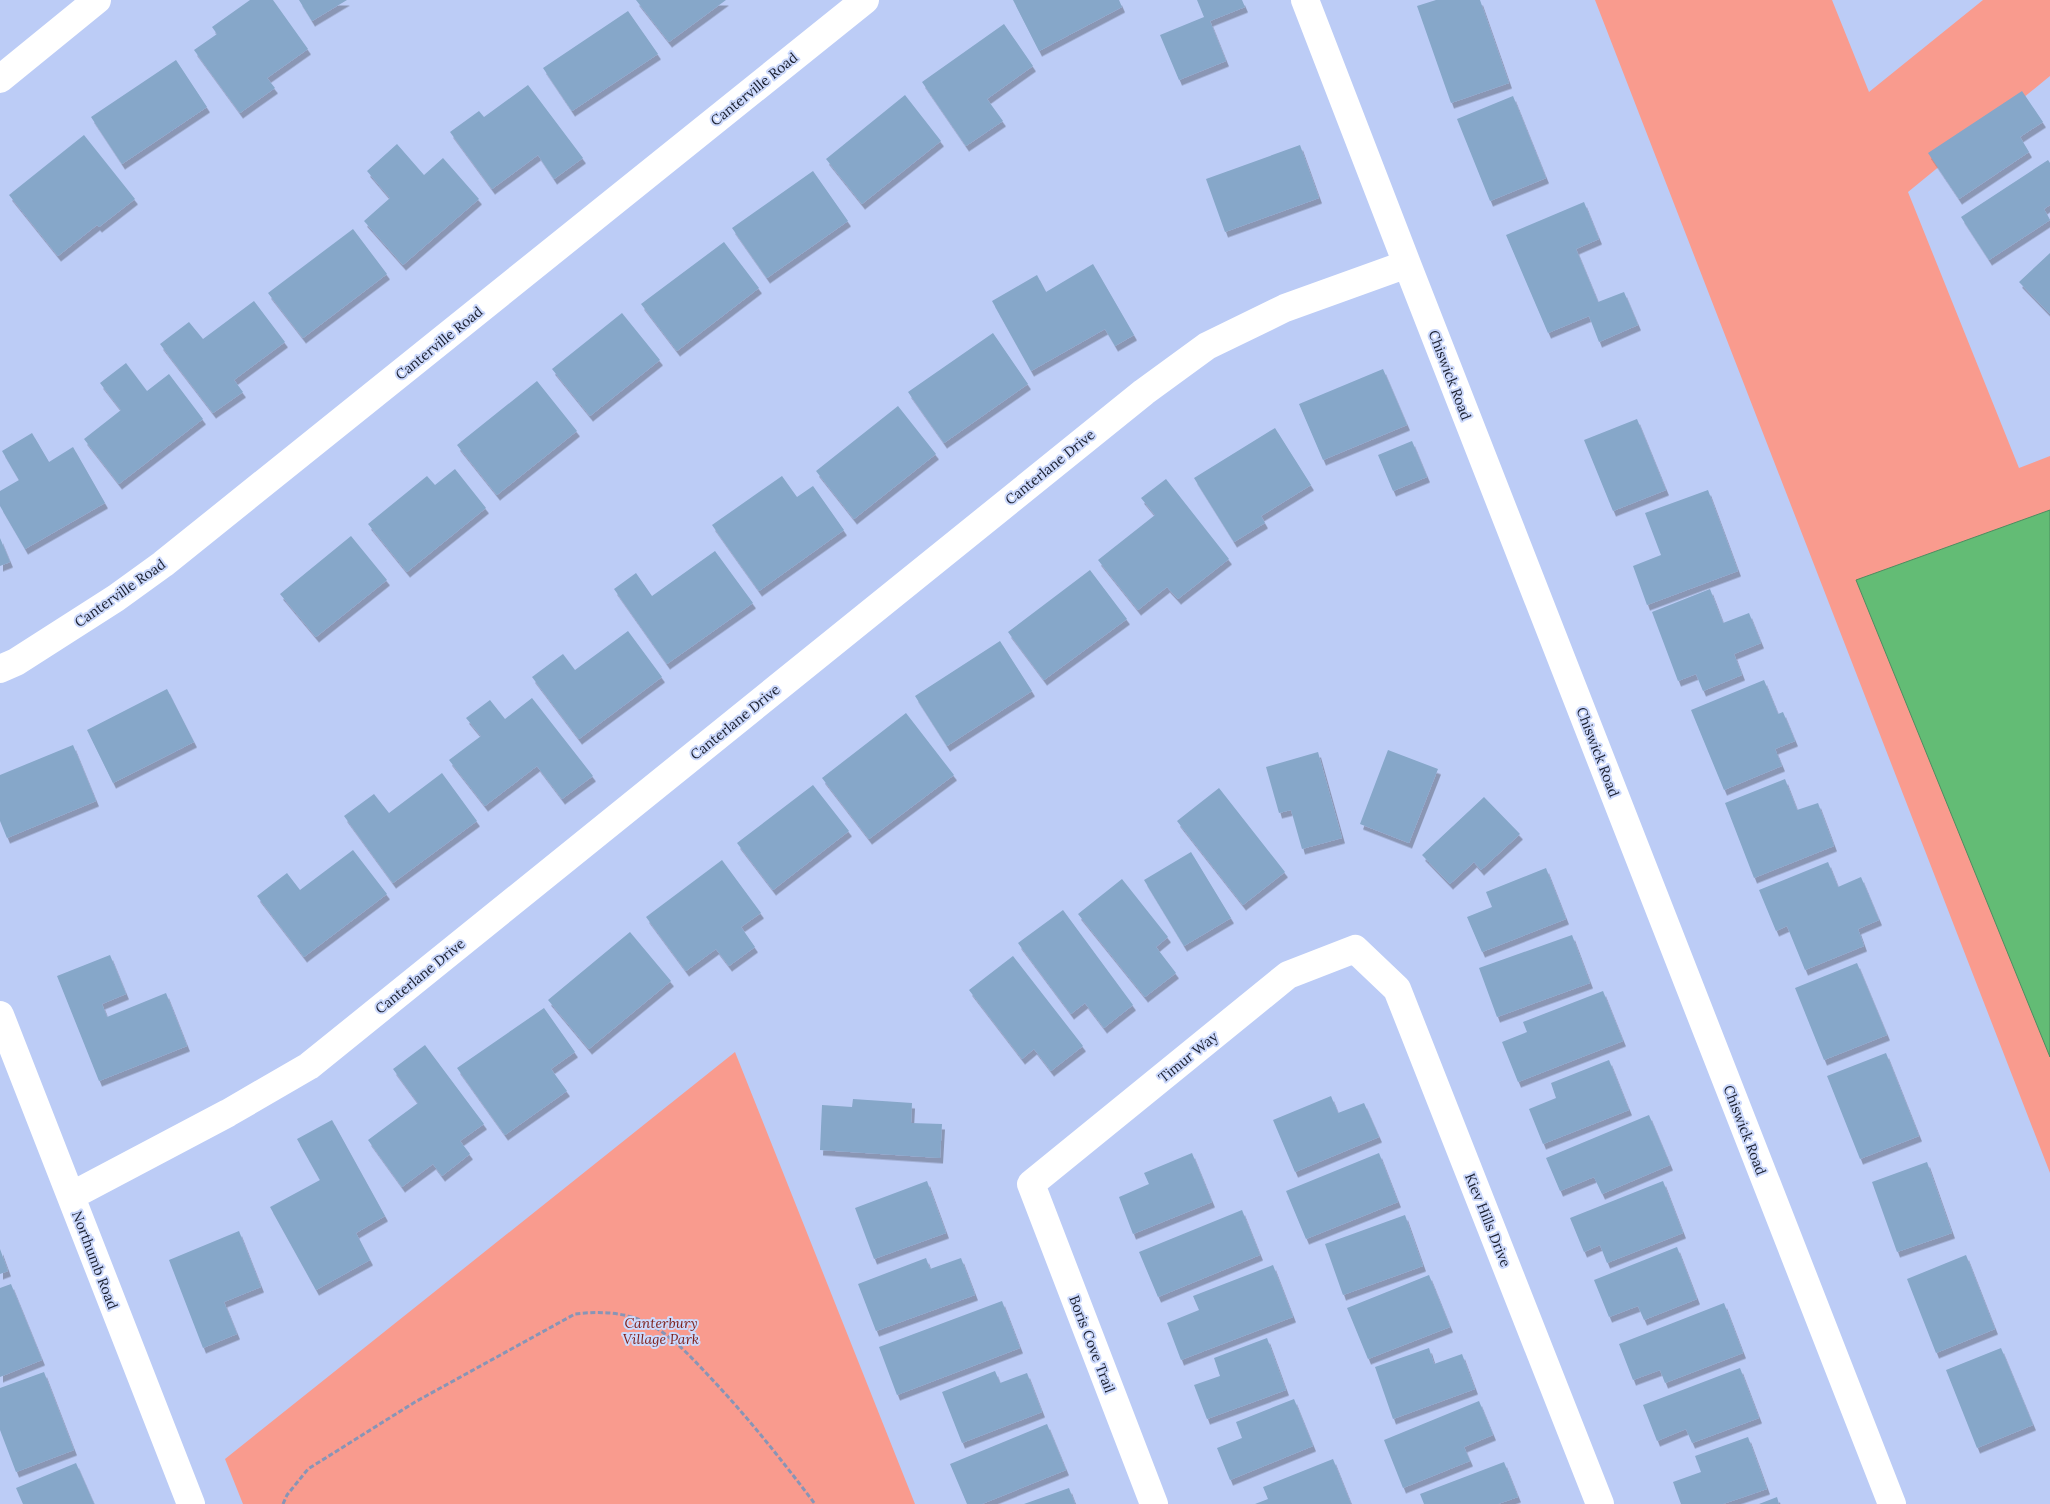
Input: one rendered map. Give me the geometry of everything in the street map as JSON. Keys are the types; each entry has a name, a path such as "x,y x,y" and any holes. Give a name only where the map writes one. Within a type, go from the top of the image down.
{"street":[{"path":"0,79 97,0"},
{"name":"Canterville Road","path":"0,669 16,662 116,598 163,564 866,0"},
{"name":"Chiswick Road","path":"1306,0 1407,264 1892,1504"},
{"name":"Canterlane Drive","path":"71,1196 228,1113 309,1066 1144,392 1207,346 1285,308 1407,264"},
{"name":"Timur Way","path":"1031,1184 1288,975 1355,949"},
{"name":"Kiev Hills Drive","path":"1355,949 1397,990 1600,1504"},
{"name":"Northumb Road","path":"0,1015 191,1504"},
{"name":"Boris Cove Trail","path":"1031,1184 1154,1504"}],"path":[{"path":"283,1504 287,1495 308,1469 415,1402 575,1314 597,1311 628,1316 650,1324 683,1349 739,1408 815,1504"}],"green space":[{"path":"1595,0 1832,0 1869,92 1983,0 2050,0 2050,76 1908,192 2019,468 2050,456 2050,1173"},
{"name":"Canterbury Village Park","path":"735,1052 915,1504 243,1504 225,1459"}],"shaded area":[{"path":"2050,510 2050,1057 1856,580"}],"building":[{"path":"250,0 273,0 308,49 267,78 275,88 240,113 194,50 217,34 212,27"},
{"path":"299,0 347,0 312,21"},
{"path":"636,0 726,0 669,42"},
{"path":"1013,0 1119,0 1122,7 1039,51"},
{"path":"1197,0 1242,0 1245,7 1210,21 1226,61 1179,80 1160,35 1204,17"},
{"path":"1436,0 1480,0 1509,83 1451,103 1417,6"},
{"path":"628,11 658,54 572,111 543,68"},
{"path":"1004,24 1033,66 987,99 1003,121 966,146 922,82"},
{"path":"176,60 207,107 122,164 91,117"},
{"path":"528,85 583,158 554,179 538,155 492,189 450,132 479,111 484,117"},
{"path":"2022,91 2043,122 2020,137 2029,152 1959,199 1928,153"},
{"path":"905,95 941,141 862,204 826,159"},
{"path":"1513,96 1546,178 1490,201 1457,119"},
{"path":"84,135 135,199 99,227 97,225 58,256 9,195"},
{"path":"397,144 424,175 443,158 479,199 403,265 364,221 390,198 367,171"},
{"path":"1300,145 1319,198 1225,232 1206,179"},
{"path":"2048,160 2050,163 2050,205 2044,209 2050,220 1989,260 1961,217"},
{"path":"813,171 848,221 767,278 732,228"},
{"path":"1584,202 1599,239 1576,249 1598,302 1624,292 1638,325 1599,342 1589,316 1548,333 1506,235"},
{"path":"353,229 387,274 303,338 268,293"},
{"path":"724,242 759,288 677,351 641,304"},
{"path":"2050,253 2050,314 2019,282"},
{"path":"1093,264 1134,335 1115,346 1105,329 1031,371 992,301 1037,275 1046,292"},
{"path":"254,301 285,342 234,380 243,392 213,413 160,344 189,322 203,339"},
{"path":"622,313 660,360 590,416 552,369"},
{"path":"993,333 1028,384 944,443 908,392"},
{"path":"126,363 147,391 169,374 203,419 119,484 84,439 121,410 100,383"},
{"path":"1383,369 1407,425 1323,460 1299,404"},
{"path":"537,381 577,431 497,495 457,445"},
{"path":"898,406 936,454 854,519 816,471"},
{"path":"1637,419 1666,490 1613,511 1584,440"},
{"path":"1275,428 1311,485 1261,516 1265,523 1234,542 1194,478"},
{"path":"32,433 49,462 73,447 105,503 25,549 0,506 0,491 19,480 2,451"},
{"path":"1412,441 1427,477 1393,491 1378,455"},
{"path":"455,469 486,508 407,572 368,524 427,476 435,485"},
{"path":"782,476 797,497 813,486 844,530 759,591 712,525"},
{"path":"1166,479 1229,559 1178,599 1167,587 1138,610 1098,560 1155,515 1141,498"},
{"path":"1708,490 1738,571 1647,605 1633,566 1661,555 1645,513"},
{"path":"351,536 387,580 316,637 280,594"},
{"path":"0,538 10,562 0,566"},
{"path":"715,551 753,603 667,664 614,589 636,573 652,596"},
{"path":"1090,570 1127,619 1044,680 1008,632"},
{"path":"1710,589 1723,623 1749,613 1761,643 1734,654 1742,675 1703,691 1696,674 1678,681 1652,612"},
{"path":"628,631 662,677 579,739 532,677 563,654 575,670"},
{"path":"1000,641 1032,691 947,746 915,696"},
{"path":"1764,680 1778,714 1783,712 1795,741 1775,749 1782,766 1724,790 1691,710"},
{"path":"167,689 194,742 113,783 87,730"},
{"path":"532,698 593,776 562,799 537,766 485,806 449,760 481,736 466,718 490,700 505,719"},
{"path":"906,713 954,775 869,839 822,778"},
{"path":"73,745 96,801 7,838 0,821 0,775"},
{"path":"1388,750 1438,769 1409,843 1360,824"},
{"path":"1318,752 1342,838 1302,849 1291,810 1279,813 1266,767"},
{"path":"442,773 477,821 393,883 344,816 374,794 389,813"},
{"path":"1785,779 1797,810 1818,803 1834,846 1754,878 1725,803"},
{"path":"813,785 849,831 773,890 737,843"},
{"path":"1219,788 1285,872 1243,905 1177,821"},
{"path":"1484,797 1520,834 1481,870 1474,862 1450,884 1422,855"},
{"path":"353,850 387,894 304,957 257,896 287,873 300,890"},
{"path":"1191,852 1231,918 1184,946 1144,880"},
{"path":"722,860 761,913 741,927 755,947 729,966 716,949 686,971 646,917"},
{"path":"1828,862 1838,887 1861,877 1879,920 1858,929 1864,946 1805,970 1787,926 1776,931 1759,890"},
{"path":"1546,868 1566,919 1482,952 1467,917 1492,907 1486,892"},
{"path":"1122,879 1168,937 1156,947 1176,973 1145,997 1078,914"},
{"path":"1063,910 1133,1005 1104,1028 1085,1003 1071,1014 1018,943"},
{"path":"630,932 671,981 589,1049 548,1000"},
{"path":"1572,935 1590,983 1497,1017 1479,968"},
{"path":"110,955 126,994 102,1004 107,1017 166,993 187,1046 99,1081 57,976"},
{"path":"1013,956 1083,1046 1051,1071 1034,1049 1022,1059 969,990"},
{"path":"1857,963 1887,1035 1824,1060 1795,988"},
{"path":"1603,991 1623,1041 1518,1082 1502,1042 1527,1032 1523,1022"},
{"path":"544,1008 575,1052 551,1069 567,1091 505,1135 457,1068"},
{"path":"425,1045 484,1124 460,1141 470,1154 442,1176 433,1164 402,1187 368,1140 418,1103 393,1069"},
{"path":"1886,1053 1919,1136 1860,1159 1827,1076"},
{"path":"1609,1060 1629,1110 1543,1144 1529,1109 1556,1098 1551,1083"},
{"path":"1331,1096 1338,1113 1364,1103 1379,1137 1295,1172 1273,1120"},
{"path":"853,1099 912,1103 911,1123 942,1124 940,1158 820,1150 822,1105 852,1107"},
{"path":"1649,1115 1670,1165 1602,1194 1594,1177 1560,1191 1546,1158"},
{"path":"332,1120 385,1216 356,1233 370,1260 316,1290 270,1207 320,1180 297,1139"},
{"path":"1192,1153 1212,1202 1133,1234 1119,1197 1149,1184 1144,1173"},
{"path":"1379,1153 1398,1202 1306,1239 1286,1191"},
{"path":"1927,1162 1952,1233 1897,1252 1872,1182"},
{"path":"927,1181 946,1233 874,1259 855,1208"},
{"path":"1663,1181 1683,1233 1607,1263 1600,1245 1584,1252 1570,1218"},
{"path":"1242,1210 1260,1255 1158,1297 1139,1252"},
{"path":"1405,1215 1423,1266 1343,1295 1325,1244"},
{"path":"239,1231 261,1287 224,1302 237,1334 203,1348 169,1260"},
{"path":"1677,1247 1697,1299 1644,1320 1638,1306 1609,1317 1594,1280"},
{"path":"0,1249 8,1271 0,1274"},
{"path":"1966,1255 1995,1329 1936,1353 1907,1279"},
{"path":"926,1258 930,1269 961,1258 975,1295 876,1331 858,1284"},
{"path":"1273,1265 1293,1317 1181,1360 1167,1323 1199,1310 1193,1296"},
{"path":"1429,1275 1450,1327 1368,1359 1347,1308"},
{"path":"11,1284 42,1360 0,1377 0,1288"},
{"path":"1002,1301 1020,1348 897,1395 879,1347"},
{"path":"1724,1303 1743,1353 1665,1383 1660,1370 1633,1380 1619,1344"},
{"path":"1267,1338 1286,1390 1207,1419 1194,1385 1220,1376 1214,1358"},
{"path":"1429,1348 1434,1364 1462,1354 1475,1389 1393,1419 1375,1367"},
{"path":"2001,1348 2033,1425 1977,1448 1946,1370"},
{"path":"1740,1368 1759,1418 1692,1443 1686,1429 1657,1441 1643,1405"},
{"path":"995,1371 1000,1383 1027,1373 1042,1412 962,1443 942,1392"},
{"path":"44,1372 74,1450 16,1472 0,1430 0,1388"},
{"path":"1294,1399 1313,1446 1230,1480 1217,1448 1242,1438 1236,1422"},
{"path":"1479,1401 1493,1435 1464,1447 1470,1461 1403,1488 1384,1440"},
{"path":"1047,1424 1066,1470 982,1504 967,1504 950,1464"},
{"path":"1748,1437 1767,1489 1723,1504 1681,1504 1673,1482 1701,1472 1695,1456"},
{"path":"1333,1459 1351,1504 1255,1504 1268,1499 1263,1487"},
{"path":"1504,1462 1518,1497 1498,1504 1424,1504 1420,1494"},
{"path":"76,1463 94,1504 23,1504 16,1488"},
{"path":"1069,1488 1075,1504 1024,1504"},
{"path":"1777,1497 1779,1504 1759,1504"}]}
